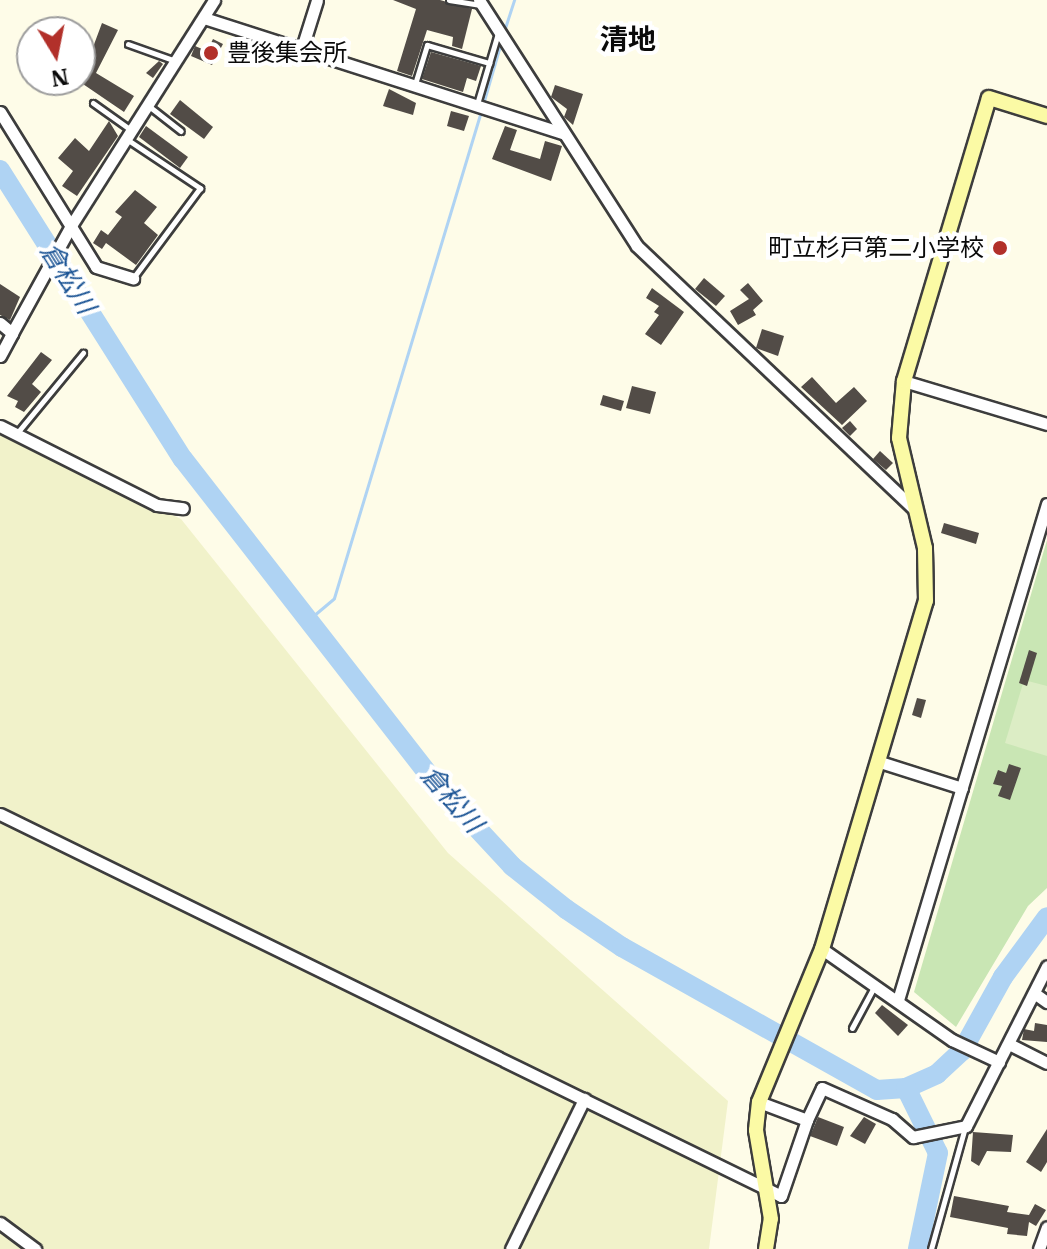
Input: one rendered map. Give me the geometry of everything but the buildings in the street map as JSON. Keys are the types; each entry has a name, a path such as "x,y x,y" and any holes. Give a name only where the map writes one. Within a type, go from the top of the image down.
{"street":[{"path":"302,48 317,0"},
{"path":"0,356 72,224 150,107 204,18 211,1"},
{"path":"480,3 637,246 915,510"},
{"path":"204,18 563,133"},
{"path":"766,1249 771,1219 756,1130 759,1102 822,949 926,601 925,548 899,438 904,381 989,98 1047,116"},
{"path":"535,124 543,101"},
{"path":"0,112 96,267 133,278"},
{"path":"0,323 12,333"},
{"path":"904,381 1047,424"},
{"path":"0,426 157,505 183,508"},
{"path":"898,1000 1047,504"},
{"path":"880,762 962,788"},
{"path":"0,814 781,1196 807,1120 822,1088 892,1119 913,1137 966,1126 1047,966"},
{"path":"822,949 952,1040 999,1062"},
{"path":"1034,993 1047,1002"},
{"path":"1009,1044 1047,1063"},
{"path":"511,1249 584,1099"},
{"path":"759,1102 807,1120"},
{"path":"0,1223 35,1249"},
{"path":"1039,1249 1047,1227"}],"lane":[{"path":"449,0 480,3"},
{"path":"477,105 499,32"},
{"path":"128,44 178,61"},
{"path":"415,84 427,45 489,63"},
{"path":"93,103 200,188 133,278"},
{"path":"150,107 181,131"},
{"path":"16,434 83,353"},
{"path":"852,1028 875,984"},
{"path":"931,1249 966,1126"}],"green space":[{"path":"0,435 181,519 448,853 728,1101 709,1249 0,1249"},
{"path":"1047,540 1047,888 1028,906 956,1027 914,992"},
{"path":"1024,680 1047,686 1047,756 1005,743"}],"waterway":[{"path":"504,31 514,0"},
{"path":"483,104 501,42"},
{"path":"307,621 334,598 481,111"},
{"name":"倉松川","path":"0,170 183,459 435,783 512,866 566,909 622,947 877,1090 906,1088 937,1074 962,1051 1003,977 1047,917"},
{"path":"906,1088 938,1153 918,1249"}],"place":[{"name":"豊後集会所","path":"211,53"},
{"name":"町立杉戸第二小学校","path":"1000,248"}],"district":[{"name":"清地","path":"628,39"}]}
